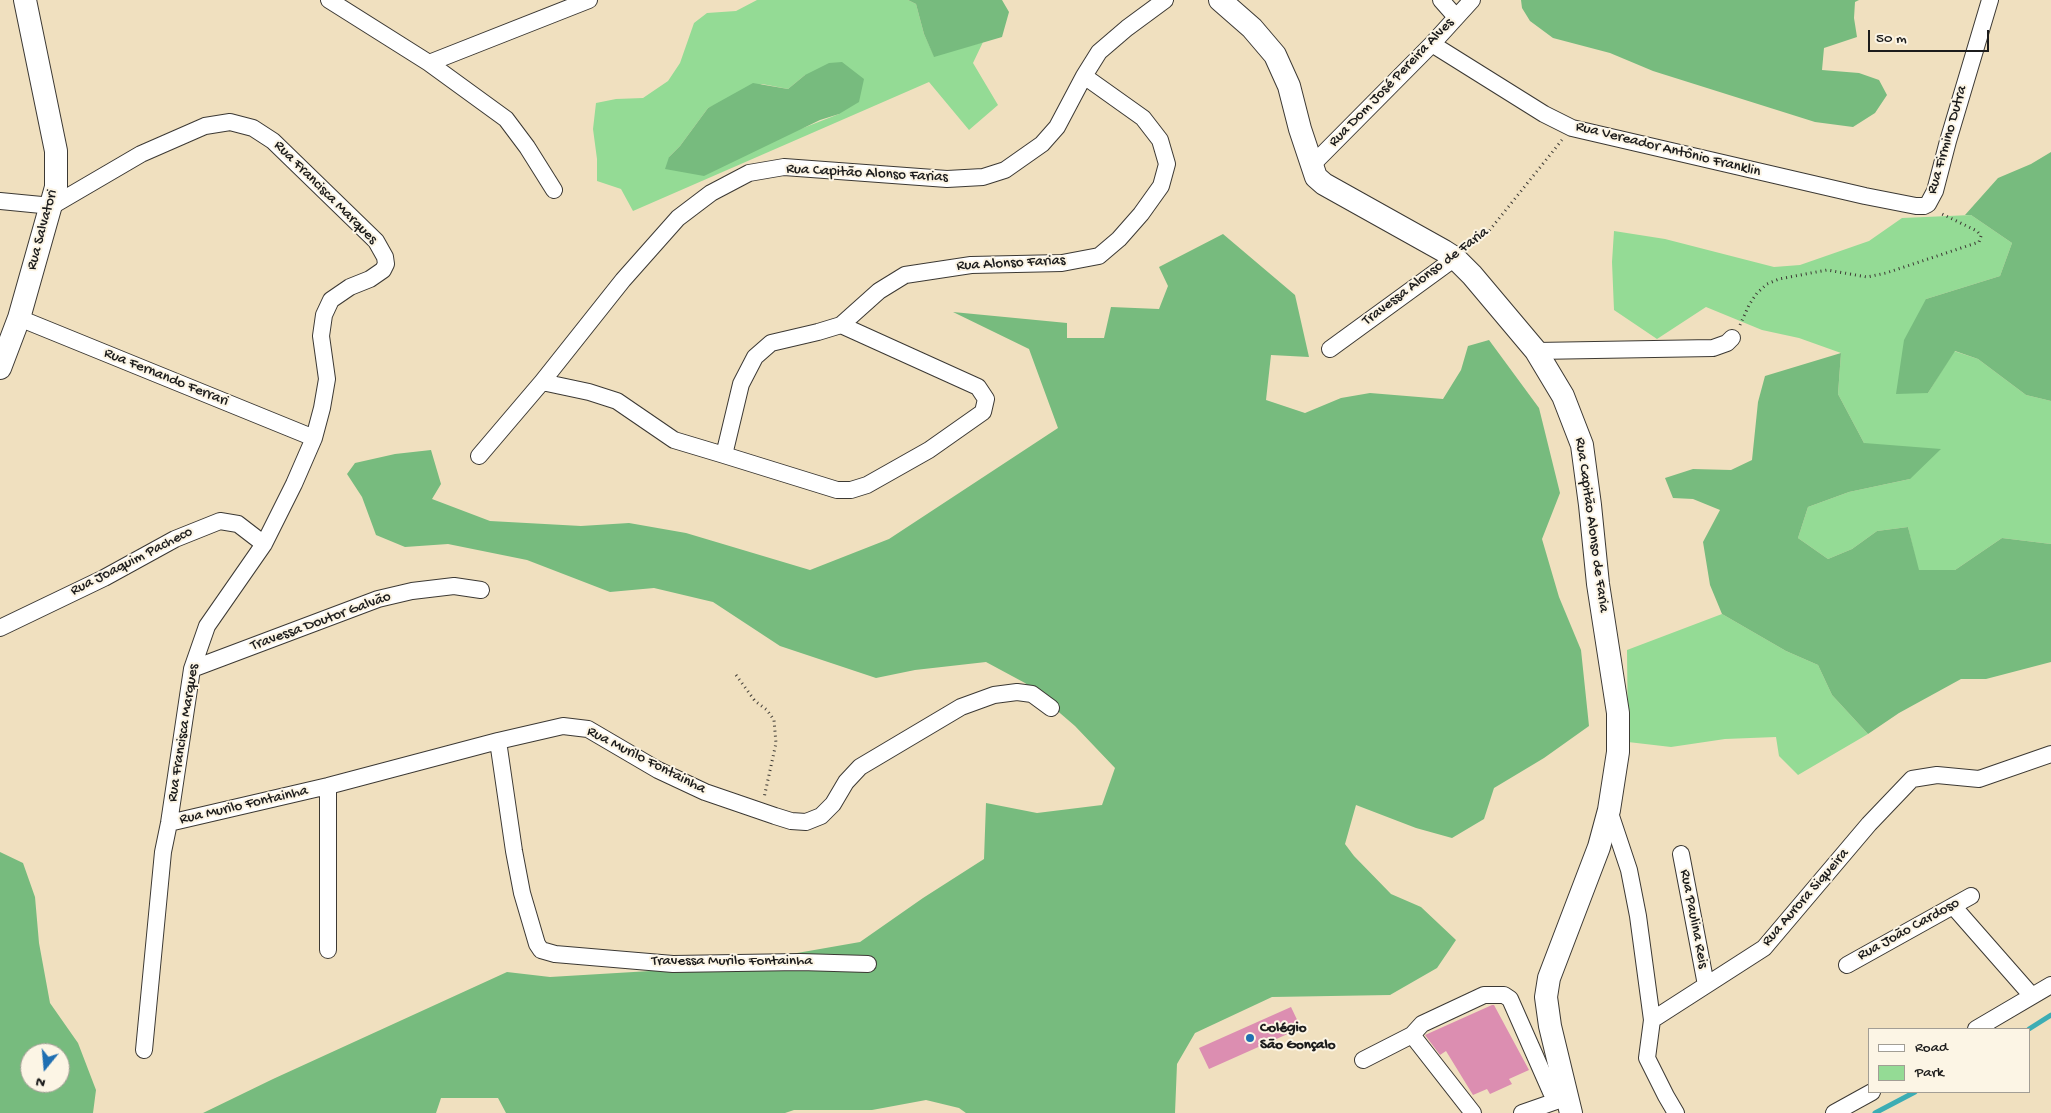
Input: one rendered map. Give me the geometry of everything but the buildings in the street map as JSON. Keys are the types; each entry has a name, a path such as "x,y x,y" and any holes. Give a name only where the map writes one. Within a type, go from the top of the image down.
{"street":[{"name":"Rua Salvatori","path":"0,368 18,318 56,187 56,151 25,0"},
{"path":"329,0 430,62 506,119 527,147 554,190"},
{"path":"430,62 589,0"},
{"path":"1084,76 1099,52 1126,28 1166,0"},
{"name":"Rua Capitão Alonso de Faria","path":"1220,0 1252,28 1275,55 1289,86 1311,166 1316,177 1324,184 1455,258 1486,290 1536,351 1563,396 1582,445 1598,584 1618,712 1618,752 1609,810 1599,846 1549,978 1546,996 1564,1104"},
{"path":"1442,0 1456,17"},
{"name":"Rua Dom José Pereira Alves","path":"1311,166 1432,44 1472,0"},
{"name":"Rua Firmino Dutra","path":"1924,206 1928,204 1935,191 1990,0"},
{"name":"Rua Vereador Antônio Franklin","path":"1432,44 1544,114 1572,128 1865,196 1924,206"},
{"name":"Rua Alonso Farias","path":"841,324 879,291 905,276 971,265 1062,263 1099,256 1119,239 1141,214 1161,186 1167,164 1160,140 1143,118 1084,76"},
{"name":"Rua Capitão Alonso Farias","path":"479,456 542,382 623,280 678,218 711,193 749,173 784,167 947,179 983,177 1004,170 1042,144 1057,127 1084,76"},
{"name":"Rua Francisca Marques","path":"52,206 141,154 205,126 230,122 253,128 273,141 370,235 385,257 386,264 382,270 370,279 350,287 331,300 324,315 321,336 327,379 314,438 294,484 264,544 207,626 192,669 163,852 144,1050"},
{"path":"0,201 52,206"},
{"name":"Travessa Alonso de Faria","path":"1330,349 1455,258"},
{"name":"Rua Fernando Ferrari","path":"18,318 314,438"},
{"path":"542,382 589,392 617,401 674,440 836,490 851,490 867,485 929,450 983,412 986,399 978,387 841,324 818,332 771,343 755,357 741,384 724,454"},
{"path":"1536,351 1713,348 1727,343 1732,338"},
{"name":"Rua Joaquim Pacheco","path":"0,628 104,578 176,539 220,521 238,524 264,544"},
{"name":"Travessa Doutor Galvão","path":"192,669 378,600 412,591 454,586 482,590"},
{"name":"Rua Murilo Fontainha","path":"169,823 328,786 498,741 564,726 588,729 658,770 704,792 791,821 806,822 821,816 833,804 846,782 860,767 961,707 994,695 1017,692 1032,694 1051,708"},
{"name":"Travessa Murilo Fontainha","path":"498,741 522,893 537,944 541,950 554,954 673,964 790,962 868,964"},
{"name":"Rua Aurora Siqueira","path":"1652,1020 1764,948 1869,824 1912,779 1937,774 1979,779 2051,754"},
{"path":"328,786 328,950"},
{"name":"Rua Capitão Alonso de Faria","path":"1609,810 1628,870 1638,916 1652,1020"},
{"name":"Rua Paulina Reis","path":"1681,854 1706,985"},
{"name":"Rua João Cardoso","path":"1847,965 1971,896"},
{"path":"1953,906 2032,996"},
{"path":"1978,1028 2051,985"},
{"path":"1363,1060 1412,1036 1422,1024 1484,996 1504,995 1510,999 1564,1104 1522,1113"},
{"path":"1652,1020 1647,1058 1676,1113"},
{"path":"1412,1036 1473,1113"},
{"path":"1834,1113 1870,1093"}],"path":[{"name":"Travessa Alonso de Faria","path":"1455,258 1489,231 1572,128"},
{"name":"Rua Firmino Dutra","path":"1732,338 1740,326 1749,304 1767,284 1780,279 1827,270 1867,277 1979,242 1981,236 1978,231 1924,206"},
{"path":"736,675 755,701 767,710 774,720 776,743 761,812"}],"green space":[{"path":"757,0 908,0 916,4 924,34 934,56 983,42 973,63 998,105 969,130 929,82 633,211 621,189 597,181 597,159 593,129 596,103 616,99 643,98 668,81 680,63 694,23 707,13 736,11","holes":["805,75 839,114 803,128 669,157 680,146 708,108 762,84 788,89"]},
{"path":"908,0 1002,0 1009,12 1002,37 934,57 924,34 916,4"},
{"path":"1521,0 1859,0 1855,2 1854,18 1857,37 1824,48 1822,70 1859,73 1879,80 1887,95 1875,113 1853,127 1815,122 1653,71 1610,53 1553,38 1530,21 1522,8"},
{"path":"842,62 864,79 859,102 839,114 820,120 704,176 665,169 669,157 680,146 708,108 753,83 788,89 805,75 829,63"},
{"path":"2051,152 2051,401 2026,395 1978,359 1955,351 1928,393 1896,394 1904,340 1926,299 2000,276 2012,243 1971,215 1965,215 1998,178 2031,164"},
{"path":"1971,215 2012,243 2000,276 1926,299 1928,393 1954,351 1978,359 2026,395 2051,401 2051,544 2002,538 1955,570 1918,570 1908,527 1877,531 1852,549 1828,559 1798,538 1808,507 1849,492 1910,479 1864,443 1838,394 1841,353 1799,338 1762,330 1706,307 1657,339 1614,310 1612,262 1614,231 1665,239 1774,267 1800,265 1869,241 1902,218"},
{"path":"1223,234 1295,295 1309,357 1271,355 1266,400 1305,413 1341,398 1370,393 1443,399 1461,370 1468,346 1489,340 1539,408 1560,493 1542,539 1559,597 1581,650 1589,726 1544,758 1494,788 1484,819 1452,838 1416,828 1356,805 1345,844 1354,856 1391,894 1421,907 1456,940 1437,968 1390,995 1272,997 1195,1033 1177,1064 1175,1113 966,1113 959,1108 926,1100 872,1110 794,1110 785,1113 506,1113 498,1098 441,1098 436,1113 203,1113 507,972 550,977 717,967 860,942 923,898 984,859 986,803 1037,813 1102,805 1115,768 1075,726 1025,683 986,662 915,670 876,678 780,646 713,602 654,588 610,592 527,560 448,544 405,547 376,535 362,497 347,474 355,463 395,454 431,450 441,484 432,499 490,521 581,526 629,523 686,533 810,570 889,539 1058,428 1029,349 953,312 1067,323 1067,338 1104,338 1111,307 1159,309 1168,286 1159,267"},
{"path":"1841,353 1838,394 1864,443 1941,449 1910,479 1849,492 1808,507 1798,538 1828,559 1852,549 1877,531 1908,527 1919,570 1955,570 2002,538 2051,544 2051,662 1986,679 1961,679 1899,713 1868,734 1832,695 1818,665 1786,651 1722,614 1710,585 1703,542 1720,510 1693,499 1673,498 1665,478 1693,469 1731,470 1752,460 1758,402 1765,376"},
{"path":"1722,614 1786,651 1818,665 1832,695 1868,734 1798,775 1779,756 1776,737 1725,739 1671,747 1628,742 1627,650"},
{"path":"0,852 23,863 35,897 39,943 50,1003 78,1043 96,1090 93,1113 0,1113"}],"waterway":[{"path":"2031,1028 2051,1015"},
{"path":"1875,1113 1913,1093"}],"place":[{"name":"Colégio São Gonçalo","path":"1250,1038"}]}
